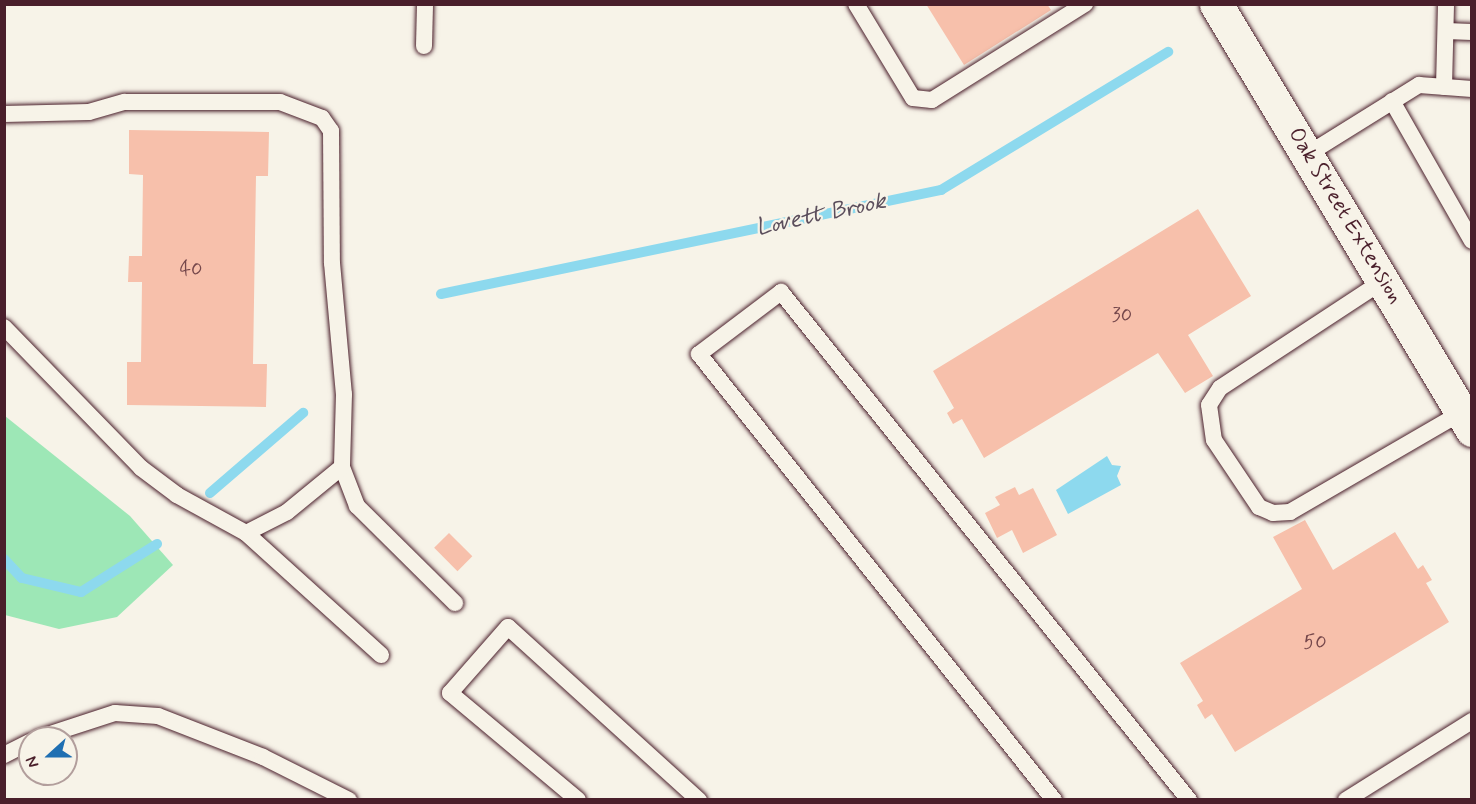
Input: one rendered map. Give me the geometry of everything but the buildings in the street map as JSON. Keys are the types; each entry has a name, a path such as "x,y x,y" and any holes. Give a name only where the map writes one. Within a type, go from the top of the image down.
{"main road":[{"name":"Oak Street Extension","path":"1216,4 1466,421"}],"lane":[{"path":"424,46 425,4"},
{"path":"856,4 913,98 932,100 1082,5"},
{"path":"1444,87 1446,4"},
{"path":"1446,31 1472,32"},
{"path":"1308,154 1419,85 1472,89"},
{"path":"1392,101 1472,241"},
{"path":"4,114 89,112 125,102 280,102 322,118 331,131 332,263 345,417 342,466 357,506 455,603"},
{"path":"1383,281 1220,388 1209,405 1214,440 1259,507 1273,513 1290,513 1466,421"},
{"path":"1054,800 699,354 781,292 1189,800"},
{"path":"4,327 141,468 177,495 246,533 381,655"},
{"path":"246,533 288,512 342,466"},
{"path":"578,800 450,693 507,627 699,800"},
{"path":"75,726 115,713 158,716 290,768 349,800"},
{"path":"1346,800 1472,720"},
{"path":"4,755 18,748"}],"green space":[{"path":"5,416 130,516 173,565 117,617 59,629 5,615"}],"water":[{"path":"1107,456 1112,465 1121,466 1117,476 1121,485 1068,514 1056,490"}],"waterway":[{"name":"Lovett Brook","path":"441,294 941,190 1168,52"},
{"name":"Lovett Brook","path":"210,493 303,413"},
{"name":"Lovett Brook","path":"4,559 22,578 81,592 157,544"}]}
